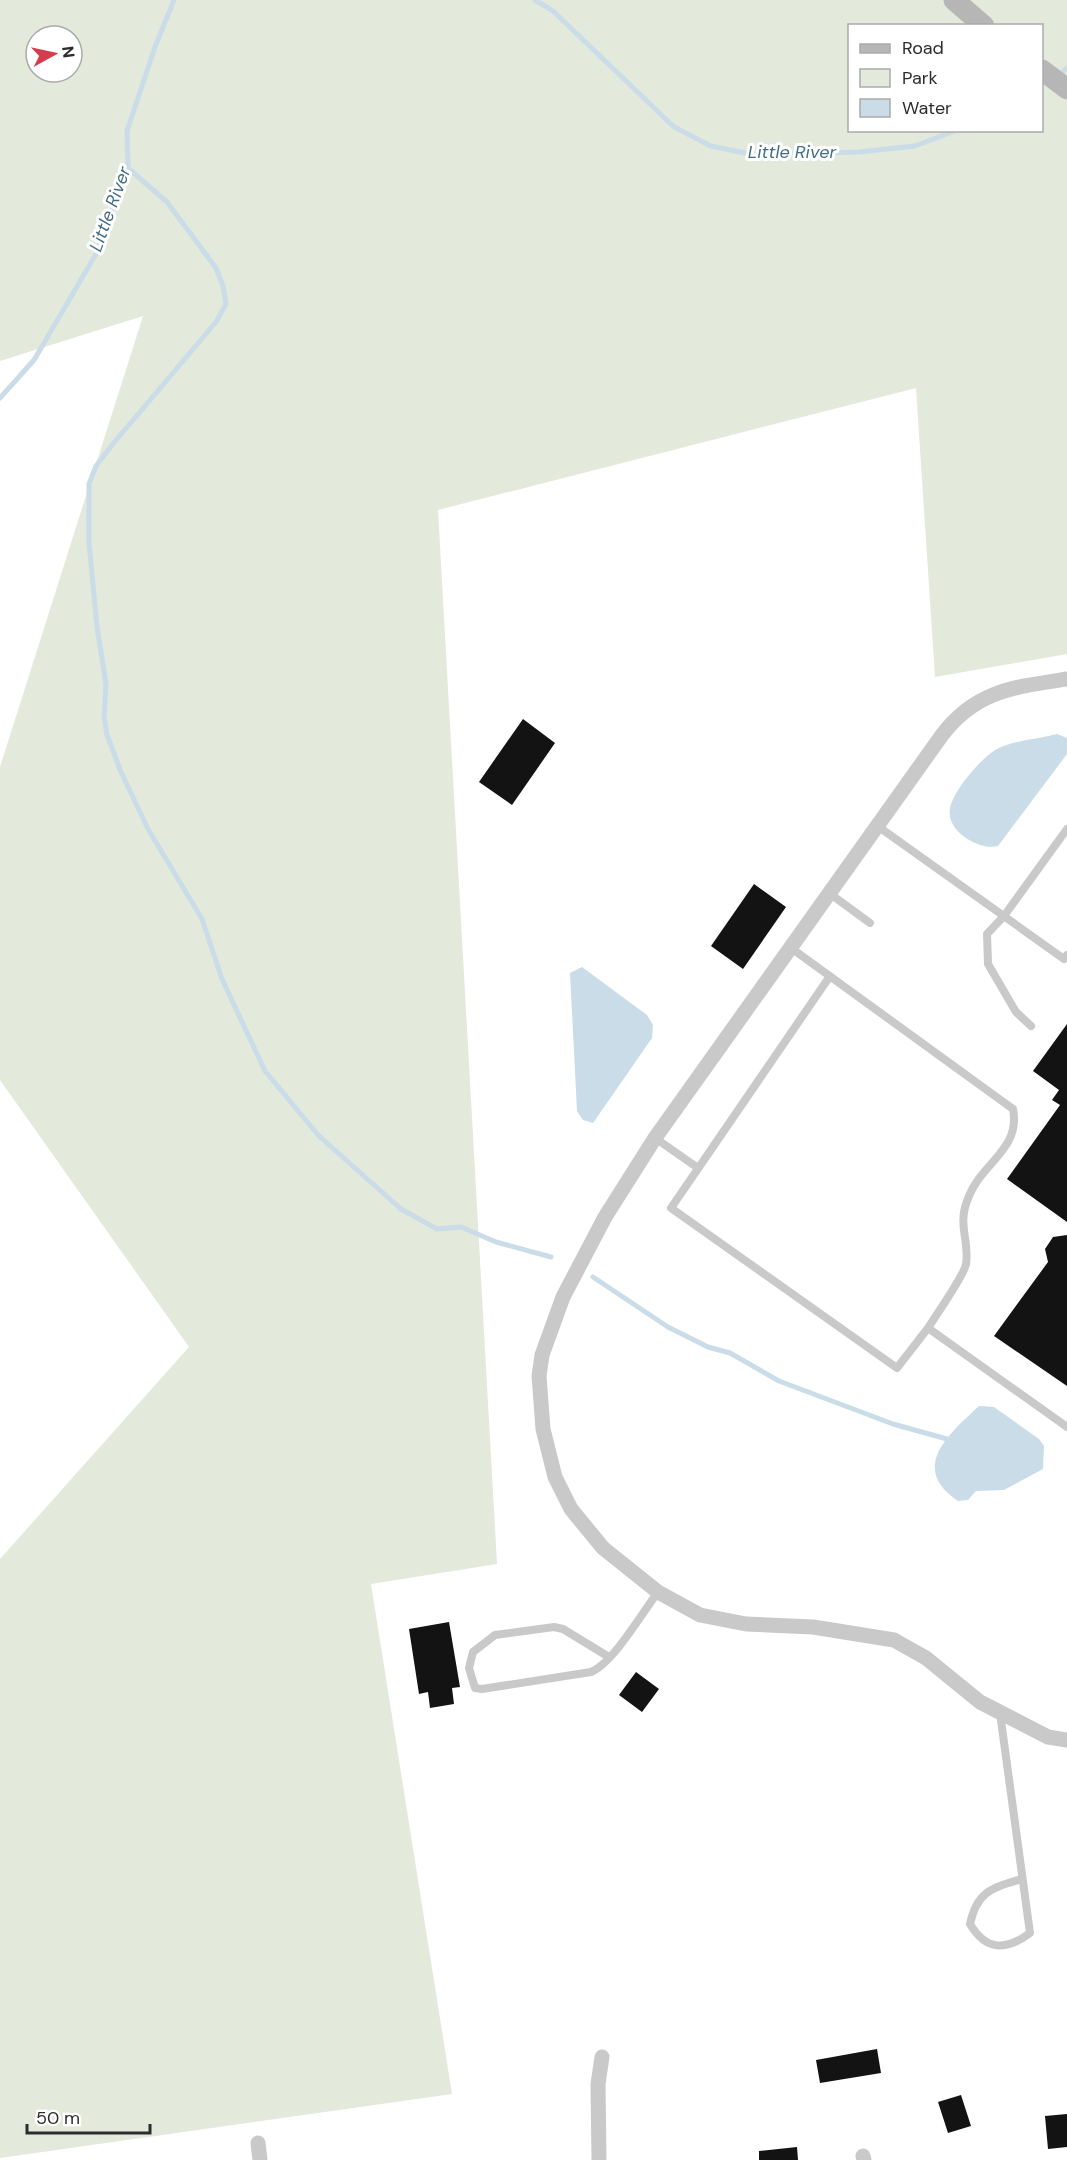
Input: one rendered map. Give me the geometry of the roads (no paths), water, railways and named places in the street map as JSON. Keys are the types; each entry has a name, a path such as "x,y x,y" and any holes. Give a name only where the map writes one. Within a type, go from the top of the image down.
{"main road":[{"path":"954,0 982,24"},
{"path":"1043,71 1067,89"}],"street":[{"path":"1067,679 1002,691 963,710 936,741 655,1138 605,1217 550,1325 539,1376 542,1420 548,1456 571,1509 603,1548 658,1592 700,1615 746,1624 813,1627 894,1640 926,1658 980,1702 1047,1737 1067,1740"},
{"path":"599,2160 598,2084 603,2057"},
{"path":"258,2143 260,2160"}],"lane":[{"path":"876,825 1064,958 1067,955"},
{"path":"1031,1026 1016,1012 988,964 987,934 1004,916 1067,829"},
{"path":"829,893 870,923"},
{"path":"791,948 830,976 1013,1109 1016,1125 1010,1140 969,1193 963,1214 966,1265 928,1328 897,1368 671,1208 830,976"},
{"path":"655,1138 698,1168"},
{"path":"928,1328 1067,1427"},
{"path":"609,1657 563,1629 554,1627 495,1635 477,1645 470,1659 469,1668 476,1688 482,1689 591,1672 609,1657 658,1592"},
{"path":"1000,1713 1030,1934 1020,1941 999,1946 978,1937 970,1924 974,1906 984,1892 1022,1879"}],"water":[{"path":"1057,734 1067,738 1067,754 998,846 990,847 973,842 958,832 950,817 952,802 962,784 985,758 1006,745"},
{"path":"582,967 647,1015 653,1025 652,1038 593,1123 583,1120 577,1111 570,973"},
{"path":"979,1406 994,1407 1039,1439 1044,1446 1043,1469 1004,1490 976,1491 968,1500 958,1501 944,1489 936,1476 935,1464 938,1452 946,1440"}],"waterway":[{"name":"Little River","path":"0,398 34,360 96,254 128,168 127,131 155,47 174,0"},
{"name":"Little River","path":"535,0 553,11 674,127 711,146 755,155 859,152 915,146 952,132"},
{"name":"Little River","path":"1058,76 1067,68"},
{"path":"128,168 167,202 216,268 223,286 226,304 216,322 96,466 89,484 89,543 97,627 106,684 104,717 107,735 121,772 148,829 202,919 222,979 265,1071 319,1136 401,1209 437,1229 461,1227 496,1242 551,1257"},
{"path":"593,1277 668,1327 708,1347 730,1353 779,1381 893,1424 947,1439"}]}
